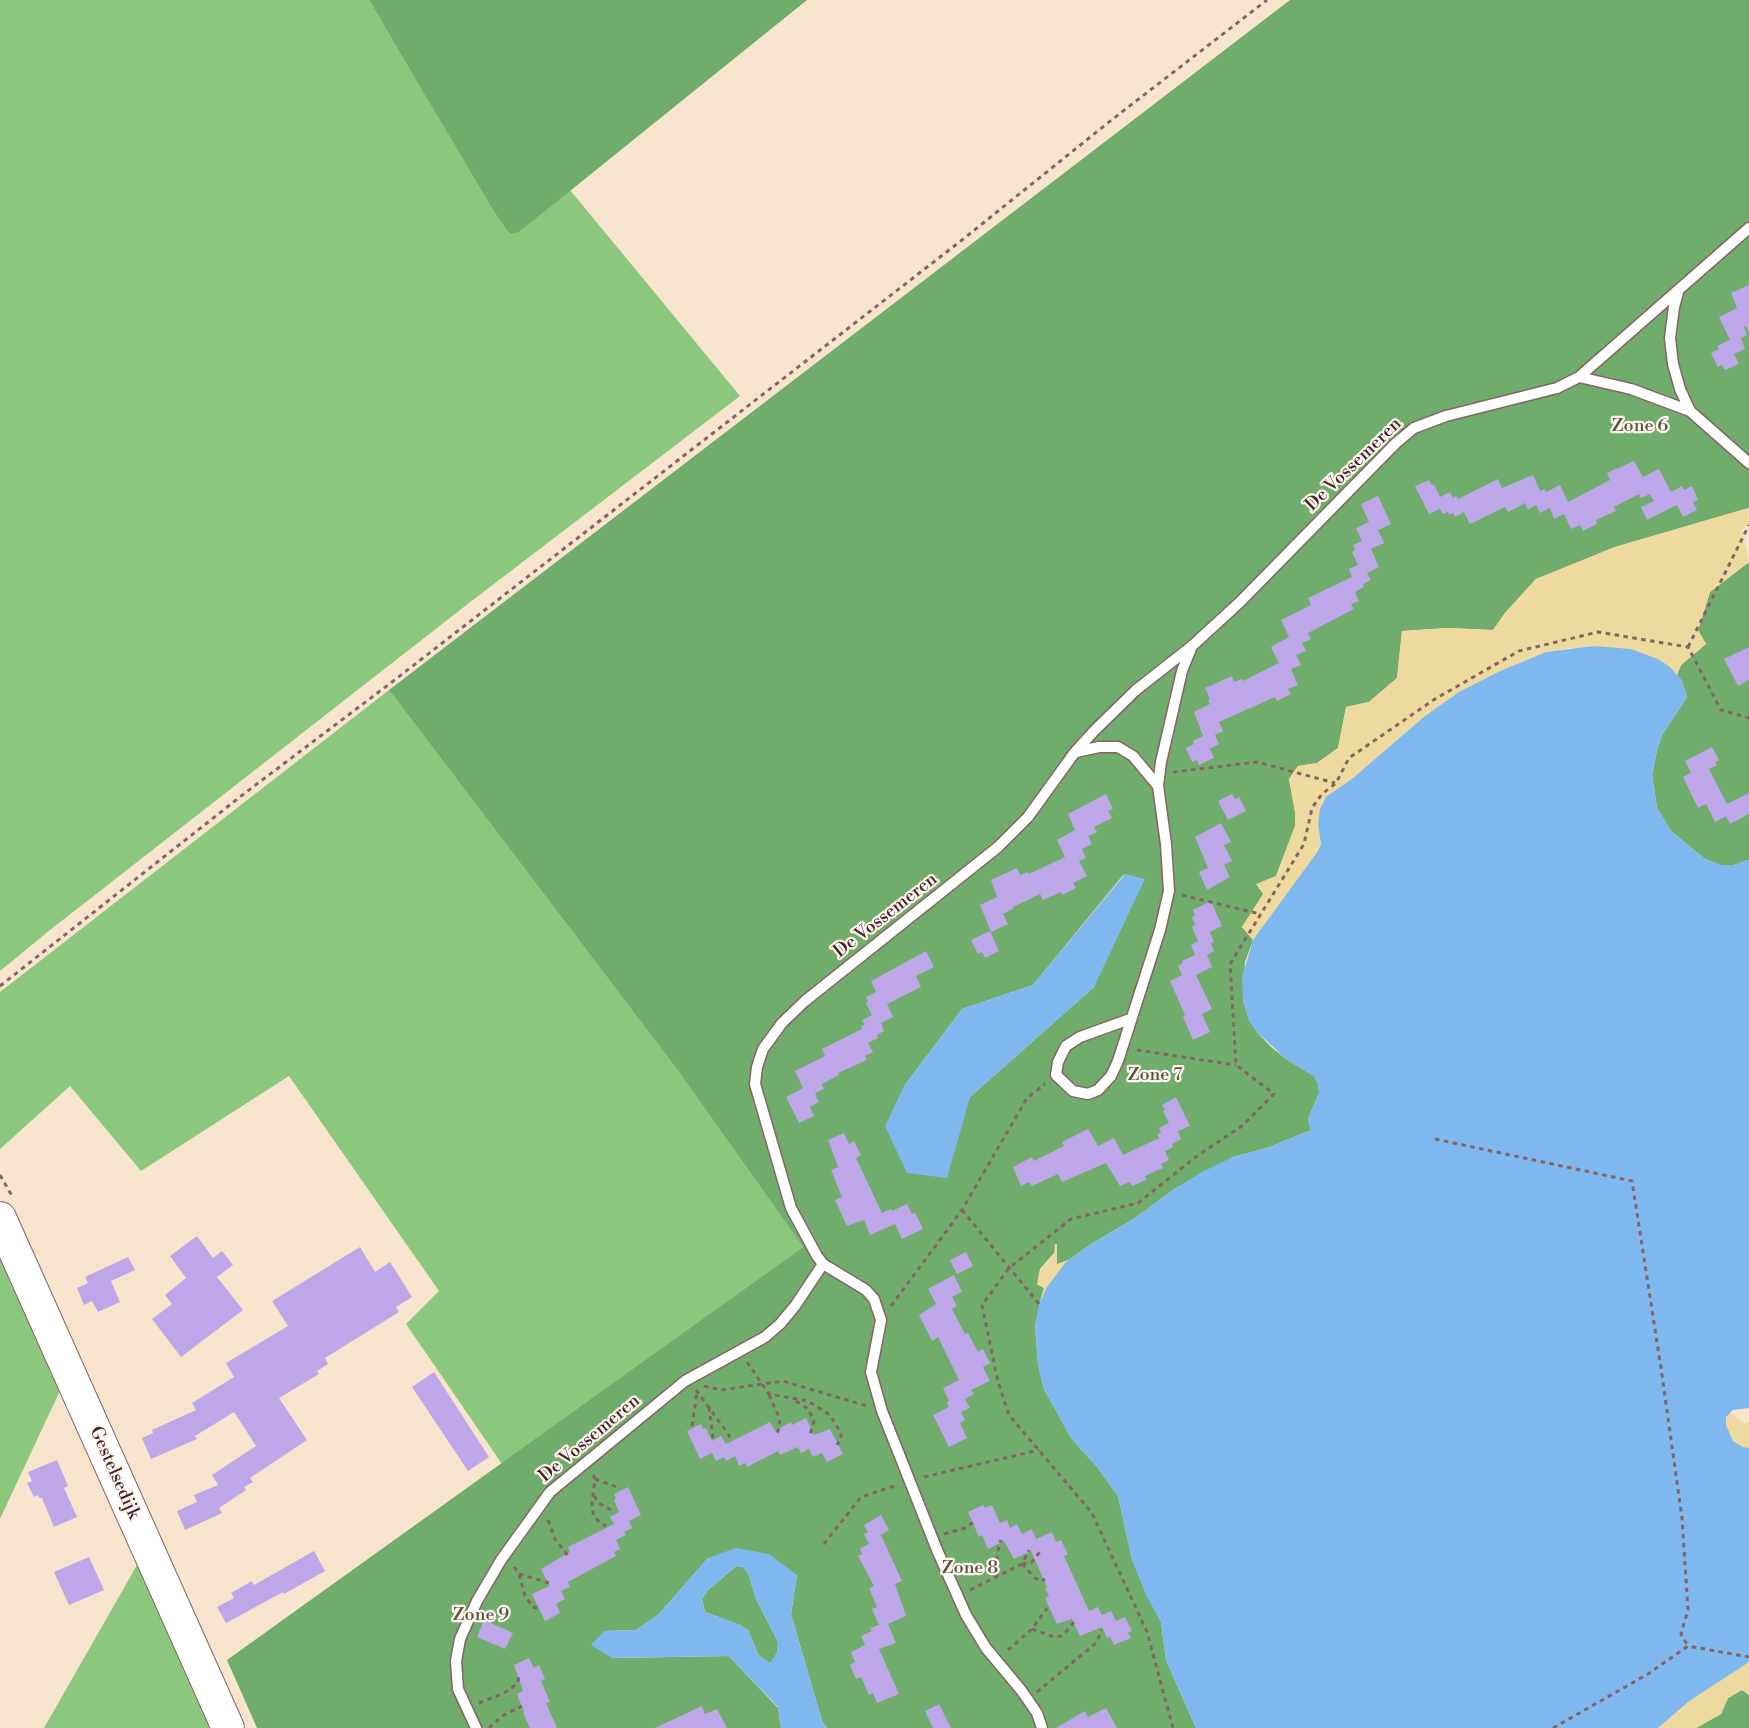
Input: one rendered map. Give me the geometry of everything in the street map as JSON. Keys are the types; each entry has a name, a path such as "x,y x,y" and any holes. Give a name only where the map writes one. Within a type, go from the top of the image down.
{"main road":[{"name":"Gestelsedijk","path":"0,1218 228,1728"}],"lane":[{"name":"De Vossemeren","path":"881,1320 874,1299 866,1290 824,1264 817,1256 791,1208 755,1084 757,1067 763,1049 782,1023 805,1001 998,847 1028,817 1075,752 1136,690 1192,646 1240,602 1396,442 1414,428 1446,416 1557,388 1579,377 1749,228"},
{"path":"1680,288 1674,307 1670,339 1673,364 1690,411"},
{"path":"1579,377 1631,389 1690,411 1749,463"},
{"name":"De Vossemeren","path":"1056,1075 1073,1091 1088,1094 1098,1090 1111,1076 1160,930 1169,891 1166,844 1158,786 1174,700 1192,646"},
{"path":"1075,752 1099,747 1118,747 1133,756 1158,786"},
{"path":"1056,1075 1058,1062 1066,1046 1080,1037 1130,1019"},
{"name":"De Vossemeren","path":"476,1728 458,1689 456,1661 460,1639 477,1601 505,1555 550,1492 690,1381 765,1336 780,1324 824,1264"},
{"path":"881,1320 871,1372 882,1411 966,1616 986,1648 1037,1713 1042,1728"}],"path":[{"path":"0,986 245,793 392,682 962,240 1114,118 1267,0"},
{"path":"1689,647 1749,525"},
{"path":"1236,1065 1230,964 1304,844 1312,808 1322,794 1336,783 1349,758 1435,699 1519,651 1598,632 1689,647"},
{"path":"1689,647 1721,710 1749,717"},
{"path":"1160,773 1257,762 1336,783"},
{"path":"1169,891 1260,914"},
{"path":"1122,1047 1236,1065 1274,1094 1242,1126 1197,1156 1138,1203 1071,1219 1009,1268 982,1305 998,1382 1009,1415 1092,1513 1147,1632 1173,1728"},
{"path":"881,1320 962,1210 1027,1098 1056,1075"},
{"path":"1435,1139 1632,1181 1682,1518 1688,1610 1681,1635 1689,1646 1749,1658"},
{"path":"962,1210 1039,1304"},
{"path":"740,1350 769,1394 779,1417 780,1426 777,1433"},
{"path":"690,1381 721,1390 783,1381 882,1411"},
{"path":"690,1381 729,1435 730,1440"},
{"path":"692,1426 697,1392"},
{"path":"769,1394 808,1401 830,1415 841,1433 837,1445"},
{"path":"794,1399 808,1409 814,1421 810,1436"},
{"path":"709,1407 713,1438"},
{"path":"586,1463 595,1479 593,1513 598,1522 606,1526"},
{"path":"595,1479 620,1488"},
{"path":"594,1496 600,1504 615,1512"},
{"path":"540,1506 555,1539 569,1557"},
{"path":"932,1537 965,1528 975,1521"},
{"path":"997,1578 997,1554 1001,1540"},
{"path":"957,1596 1022,1564 1032,1562 1042,1549"},
{"path":"1022,1564 1029,1550"},
{"path":"505,1555 519,1574 525,1596 533,1607 540,1609"},
{"path":"1022,1564 1035,1578 1042,1581 1045,1579"},
{"path":"519,1574 549,1583"},
{"path":"996,1660 1032,1629 1047,1608"},
{"path":"1032,1629 1054,1637 1061,1636 1075,1620"},
{"path":"1028,1700 1096,1643 1102,1629"},
{"path":"1553,1728 1648,1674 1689,1646"},
{"path":"467,1708 504,1693 518,1682 519,1675"},
{"path":"489,1728 502,1716 522,1706"}],"green space":[{"path":"0,0 369,0 506,229 519,232 570,190 740,396 469,603 0,971"},
{"path":"369,0 807,0 519,232 511,234 492,208"},
{"path":"1290,0 1749,0 1749,508 1615,547 1536,579 1493,630 1448,628 1402,631 1397,678 1369,702 1346,707 1338,748 1317,763 1298,766 1289,779 1295,826 1276,876 1242,927 1253,940 1245,962 1243,1000 1249,1020 1270,1046 1314,1076 1319,1093 1308,1119 1311,1130 1267,1148 1233,1157 1176,1188 1135,1218 1069,1260 1057,1264 1054,1253 1040,1269 1038,1285 1044,1288 1035,1325 1038,1365 1044,1389 1071,1438 1097,1467 1118,1496 1132,1560 1161,1622 1166,1660 1196,1728 827,1728 822,1721 791,1614 797,1575 708,1558 659,1614 636,1630 604,1631 612,1658 729,1656 778,1708 781,1728 257,1728 227,1660 803,1247 676,1068 389,690","holes":["1124,874 1094,987 970,1097 904,1086 962,1009 1033,985"]},
{"path":"1749,562 1749,860 1734,865 1720,865 1705,859 1671,831 1657,808 1652,775 1662,735 1687,697 1682,681 1677,675 1681,665 1706,644 1698,630 1710,592"},
{"path":"389,690 676,1068 803,1247 502,1464 406,1324 439,1291 289,1076 141,1171 70,1086 0,1149 0,992"},
{"path":"0,1243 64,1382 0,1519"},
{"path":"141,1558 217,1728 44,1728"},
{"path":"742,1566 748,1573 756,1599 778,1642 777,1653 770,1664 758,1654 748,1630 705,1612 702,1599 708,1590 735,1567"},
{"path":"1742,1690 1749,1695 1749,1728 1696,1728 1721,1714 1728,1698"}],"sand":[{"path":"1748,508 1749,524 1742,530 1749,562 1710,592 1698,630 1706,644 1681,665 1677,675 1670,667 1570,648 1546,652 1500,671 1459,692 1425,716 1353,778 1326,797 1320,834 1321,844 1315,857 1253,940 1242,927 1263,894 1256,884 1276,876 1295,826 1289,779 1298,766 1317,763 1338,748 1346,707 1369,702 1397,678 1402,631 1448,628 1493,630 1536,579 1615,547"},
{"path":"1055,1244 1057,1244 1057,1264 1069,1260 1047,1287 1039,1304 1044,1288 1037,1285 1039,1272 1054,1254"},
{"path":"1729,1412 1746,1424 1749,1422 1749,1448 1738,1445 1730,1436 1726,1425"},
{"path":"1749,1662 1749,1692 1742,1690 1728,1698 1721,1714 1696,1728 1658,1728 1688,1702"}],"water":[{"path":"1594,646 1631,649 1658,659 1670,667 1682,681 1687,697 1662,735 1652,775 1657,808 1671,831 1705,859 1720,865 1734,865 1749,860 1749,1408 1733,1410 1726,1417 1726,1425 1733,1441 1749,1448 1749,1662 1688,1702 1658,1728 1196,1728 1166,1660 1161,1622 1147,1597 1132,1560 1118,1496 1097,1467 1071,1438 1044,1389 1038,1365 1035,1325 1039,1304 1047,1287 1065,1263 1088,1246 1135,1218 1176,1188 1233,1157 1267,1148 1311,1130 1308,1119 1319,1093 1318,1084 1314,1076 1286,1059 1257,1032 1249,1020 1243,1000 1242,977 1253,940 1318,851 1321,844 1318,824 1320,809 1326,797 1353,778 1425,716 1459,692 1500,671 1546,652"},
{"path":"1125,874 1145,879 1094,987 970,1097 947,1178 907,1173 885,1126 904,1086 962,1009 1033,985"},
{"path":"736,1548 769,1554 797,1575 791,1614 822,1721 827,1728 781,1728 778,1707 729,1656 612,1658 591,1645 604,1631 636,1630 659,1614 708,1558","holes":["735,1567 742,1567 748,1573 756,1599 778,1642 777,1653 770,1663 758,1654 748,1630 705,1612 702,1599 708,1590"]}],"building":[{"path":"1749,285 1749,333 1746,326 1744,327 1747,335 1741,338 1745,349 1734,354 1739,364 1725,370 1722,365 1718,367 1711,353 1719,349 1717,346 1730,340 1719,317 1737,308 1731,293"},
{"path":"1634,461 1643,477 1659,469 1671,492 1682,486 1684,490 1692,486 1698,500 1693,502 1697,510 1683,517 1677,505 1647,520 1641,507 1654,501 1650,494 1641,498 1639,494 1614,507 1616,511 1596,520 1597,524 1583,531 1580,525 1571,529 1564,514 1554,519 1550,508 1540,513 1536,505 1528,510 1525,503 1508,512 1505,507 1470,524 1464,512 1455,517 1453,513 1443,514 1440,509 1429,514 1415,486 1429,480 1432,485 1434,484 1440,497 1450,492 1453,498 1456,496 1458,499 1498,479 1502,488 1533,475 1540,491 1545,489 1546,492 1560,485 1568,502 1610,480 1607,473"},
{"path":"1378,496 1391,524 1378,530 1384,543 1371,549 1379,567 1367,573 1371,580 1355,592 1359,601 1351,604 1354,609 1308,633 1311,639 1302,643 1306,651 1296,655 1301,665 1291,669 1298,685 1288,689 1291,694 1277,701 1275,697 1219,722 1223,731 1215,735 1219,744 1210,749 1214,758 1199,765 1197,760 1192,762 1186,748 1203,736 1194,712 1210,704 1205,688 1232,676 1234,682 1242,679 1243,681 1279,663 1271,647 1289,637 1281,620 1311,605 1308,598 1352,577 1349,569 1358,565 1352,552 1355,550 1353,545 1362,541 1356,528 1369,522 1361,504"},
{"path":"1749,647 1749,680 1738,686 1724,659"},
{"path":"1712,747 1719,760 1715,762 1717,765 1709,769 1727,804 1749,793 1749,814 1730,824 1726,816 1715,822 1706,804 1698,808 1683,777 1691,773 1685,761"},
{"path":"1106,794 1113,809 1108,811 1112,818 1094,827 1097,832 1088,836 1092,844 1082,849 1086,858 1079,861 1087,876 1073,883 1076,888 1062,895 1061,892 1043,900 1040,894 1013,907 1003,914 1008,924 991,932 980,905 997,897 991,880 1017,868 1020,875 1028,872 1029,874 1065,857 1057,840 1075,830 1068,814"},
{"path":"1232,794 1235,799 1239,797 1246,811 1228,820 1218,801"},
{"path":"1221,823 1231,842 1224,845 1232,861 1224,865 1230,877 1207,890 1199,872 1208,868 1195,837"},
{"path":"1211,901 1222,926 1210,932 1214,942 1211,943 1214,951 1207,955 1212,967 1196,975 1212,1009 1202,1014 1210,1032 1193,1040 1170,981 1182,975 1178,966 1183,963 1182,961 1195,955 1191,945 1198,941 1192,927 1195,925 1192,917 1195,916 1193,910"},
{"path":"990,931 999,951 985,958 982,952 978,954 971,940"},
{"path":"926,951 934,967 916,976 921,987 887,1004 893,1017 881,1023 884,1031 877,1035 878,1038 868,1043 873,1052 865,1056 867,1060 838,1073 839,1075 822,1084 824,1089 815,1093 819,1102 810,1107 814,1116 799,1123 786,1097 803,1088 795,1071 825,1056 822,1049 862,1029 861,1026 865,1025 862,1020 872,1015 866,1003 868,1001 866,997 876,992 871,981"},
{"path":"1176,1097 1190,1126 1178,1131 1181,1139 1165,1151 1169,1160 1161,1164 1163,1168 1145,1176 1146,1180 1132,1186 1130,1182 1120,1186 1106,1163 1062,1182 1058,1174 1032,1186 1029,1182 1021,1186 1013,1167 1032,1157 1034,1161 1064,1146 1062,1142 1088,1129 1098,1146 1114,1138 1123,1155 1159,1138 1157,1134 1161,1133 1159,1128 1169,1123 1162,1105"},
{"path":"844,1133 849,1144 854,1141 861,1155 856,1158 882,1213 907,1204 912,1214 915,1213 923,1229 902,1239 895,1224 870,1235 864,1220 847,1226 835,1200 842,1197 831,1170 838,1167 828,1140"},
{"path":"197,1236 213,1258 222,1251 233,1265 217,1277 243,1310 181,1357 152,1319 172,1304 165,1295 186,1278 170,1256"},
{"path":"360,1247 375,1272 390,1262 412,1297 396,1307 399,1312 325,1358 328,1364 317,1371 319,1374 279,1398 307,1440 250,1478 253,1482 244,1487 246,1490 219,1508 222,1513 185,1530 177,1511 197,1502 194,1495 218,1485 212,1475 256,1446 234,1412 195,1436 197,1439 151,1459 142,1438 153,1433 152,1430 196,1410 192,1403 234,1377 226,1363 288,1326 272,1301"},
{"path":"966,1252 973,1266 957,1274 950,1260"},
{"path":"128,1257 135,1270 111,1281 120,1302 98,1312 92,1301 84,1305 77,1288 88,1283 85,1277"},
{"path":"954,1275 962,1292 952,1297 957,1306 952,1309 965,1334 968,1333 978,1352 983,1349 990,1363 983,1367 990,1381 971,1390 974,1394 965,1399 970,1408 961,1412 965,1420 960,1423 967,1438 949,1447 933,1415 949,1407 947,1402 949,1401 943,1388 959,1380 938,1337 932,1341 919,1315 936,1304 928,1289"},
{"path":"434,1372 489,1457 468,1471 412,1387"},
{"path":"806,1418 814,1435 830,1429 843,1454 827,1462 822,1453 813,1457 809,1449 801,1453 798,1447 780,1455 778,1451 747,1467 745,1463 739,1466 735,1456 726,1461 724,1457 716,1461 712,1453 700,1459 687,1431 701,1424 703,1429 706,1428 712,1441 721,1436 726,1444 770,1422 775,1431 791,1422 792,1425"},
{"path":"57,1460 68,1486 64,1488 77,1517 54,1527 42,1498 38,1495 34,1497 27,1483 32,1481 28,1472"},
{"path":"628,1487 641,1515 629,1521 632,1528 624,1532 626,1535 616,1540 620,1549 614,1552 616,1556 568,1582 570,1587 561,1591 565,1599 556,1604 560,1613 545,1621 532,1594 549,1586 541,1569 570,1552 568,1547 614,1524 610,1517 619,1512 614,1494"},
{"path":"983,1505 985,1508 992,1505 1000,1523 1007,1520 1010,1528 1017,1524 1022,1534 1032,1529 1036,1539 1052,1532 1056,1542 1061,1540 1068,1554 1064,1556 1089,1611 1098,1607 1102,1615 1111,1611 1116,1621 1125,1617 1132,1631 1128,1632 1131,1638 1114,1645 1110,1637 1107,1638 1102,1627 1080,1636 1072,1619 1057,1624 1045,1598 1049,1596 1045,1588 1047,1587 1031,1551 1014,1559 1004,1541 988,1549 982,1535 979,1537 968,1512"},
{"path":"881,1515 889,1530 881,1535 902,1581 895,1584 906,1616 888,1624 896,1643 879,1649 899,1694 877,1703 873,1693 869,1695 861,1677 856,1679 850,1665 855,1662 851,1652 865,1645 861,1636 872,1631 870,1628 879,1625 872,1609 877,1607 869,1588 874,1586 858,1556 862,1554 860,1548 869,1544 864,1534 868,1532 864,1525"},
{"path":"314,1551 325,1571 226,1623 217,1607 234,1598 231,1593 252,1581 254,1585"},
{"path":"89,1557 104,1590 69,1605 54,1572"},
{"path":"484,1620 513,1633 505,1649 477,1637"},
{"path":"529,1658 534,1668 539,1665 545,1679 541,1681 550,1702 546,1703 557,1728 530,1728 523,1713 517,1694 523,1691 514,1665"},
{"path":"939,1704 951,1728 933,1728 925,1711"},
{"path":"702,1706 705,1714 717,1709 727,1728 655,1728"},
{"path":"1106,1708 1117,1728 1056,1728 1085,1711 1088,1717"}],"park label":[{"name":"Zone 6","path":"1640,427"},
{"name":"Zone 7","path":"1155,1076"},
{"name":"Zone 8","path":"970,1569"},
{"name":"Zone 9","path":"481,1616"}]}
